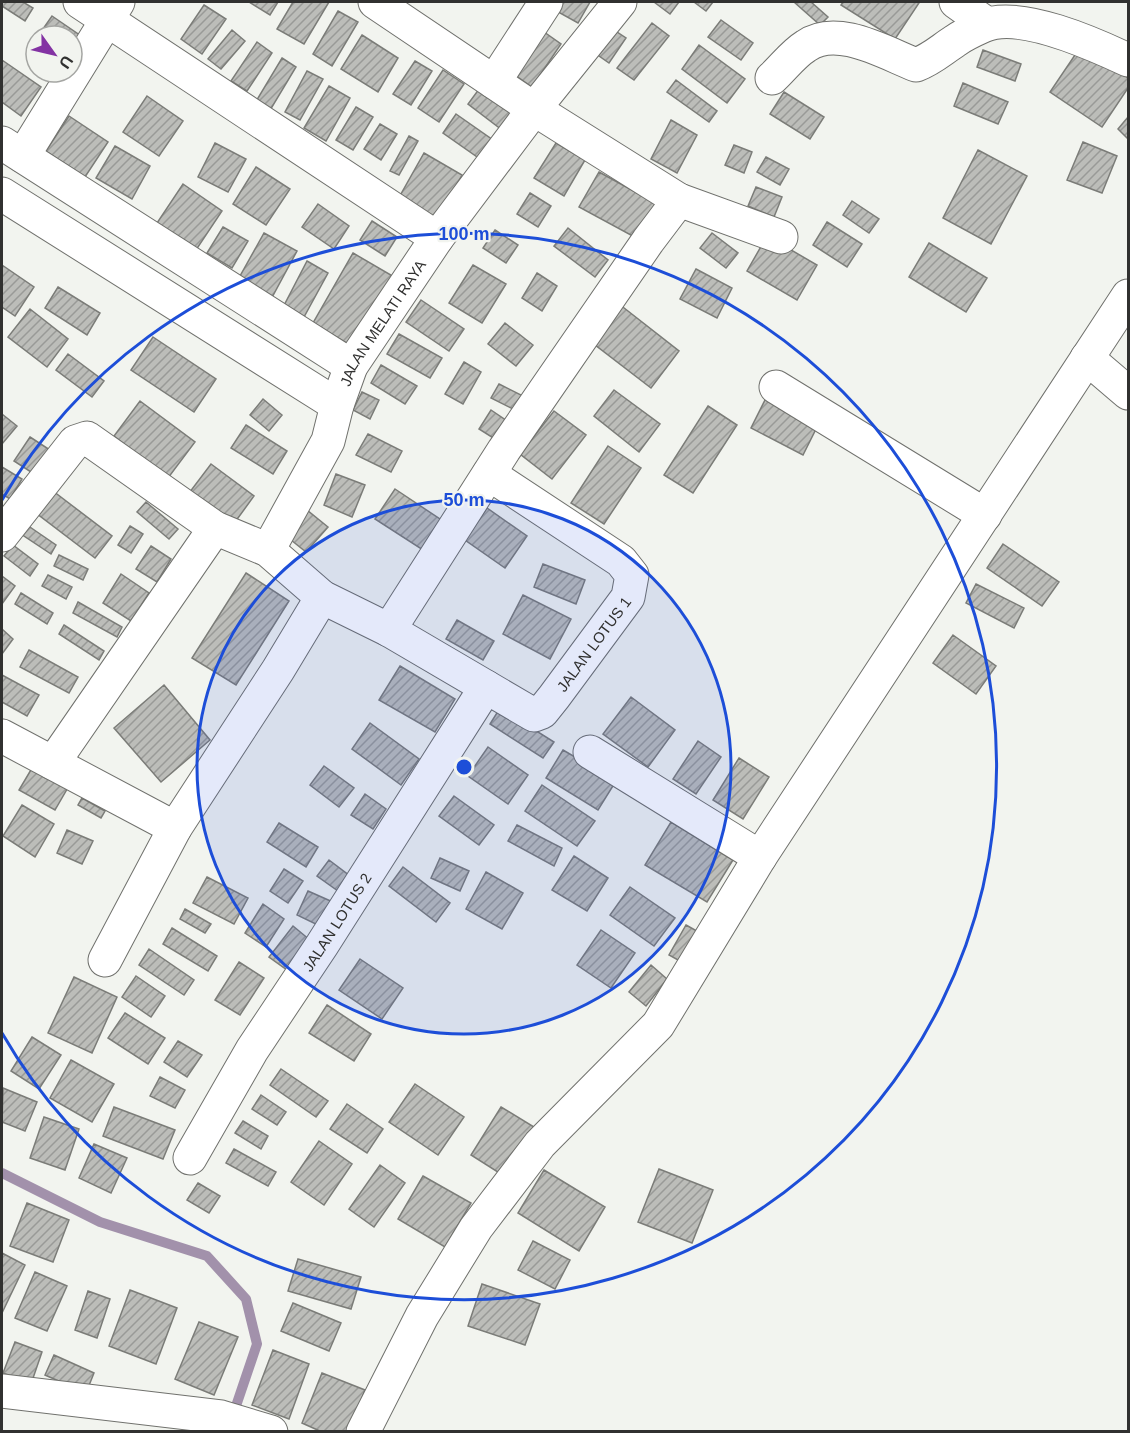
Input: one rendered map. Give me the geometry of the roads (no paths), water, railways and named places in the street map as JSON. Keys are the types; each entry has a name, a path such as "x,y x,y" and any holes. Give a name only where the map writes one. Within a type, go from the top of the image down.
{"street":[{"path":"80,2 113,11 437,238"},
{"path":"375,2 534,109 679,200 781,237"},
{"path":"494,82 546,2"},
{"name":"JALAN MELATI RAYA","path":"268,550 328,441 337,405 351,366 437,238 534,109 620,2"},
{"path":"956,2 987,24"},
{"path":"113,11 12,149 351,366"},
{"path":"772,78 806,46 823,38 832,37 883,50 916,64 931,59 957,39 987,24 1025,24 1059,31 1128,60"},
{"path":"2,194 337,405"},
{"path":"389,630 489,474 648,241 679,200"},
{"path":"79,243 103,207"},
{"path":"363,1431 422,1316 477,1228 540,1144 658,1025 760,857 1128,296"},
{"path":"1087,358 1128,393"},
{"path":"776,387 985,515"},
{"path":"2,535 75,442 87,438 215,528 268,550 322,597 389,630 486,687"},
{"name":"JALAN LOTUS 1","path":"486,687 534,715 542,712 628,597 632,575 621,561 489,474"},
{"path":"53,763 215,528"},
{"path":"105,960 176,828 278,670 322,597"},
{"name":"JALAN LOTUS 2","path":"190,1158 252,1050 322,945 486,687"},
{"path":"2,736 176,828"},
{"path":"590,752 760,857"},
{"path":"2,1392 221,1417 265,1430"}],"waterway":[{"path":"2,1173 100,1222 207,1256 246,1299 257,1344 236,1406 241,1418"}]}
